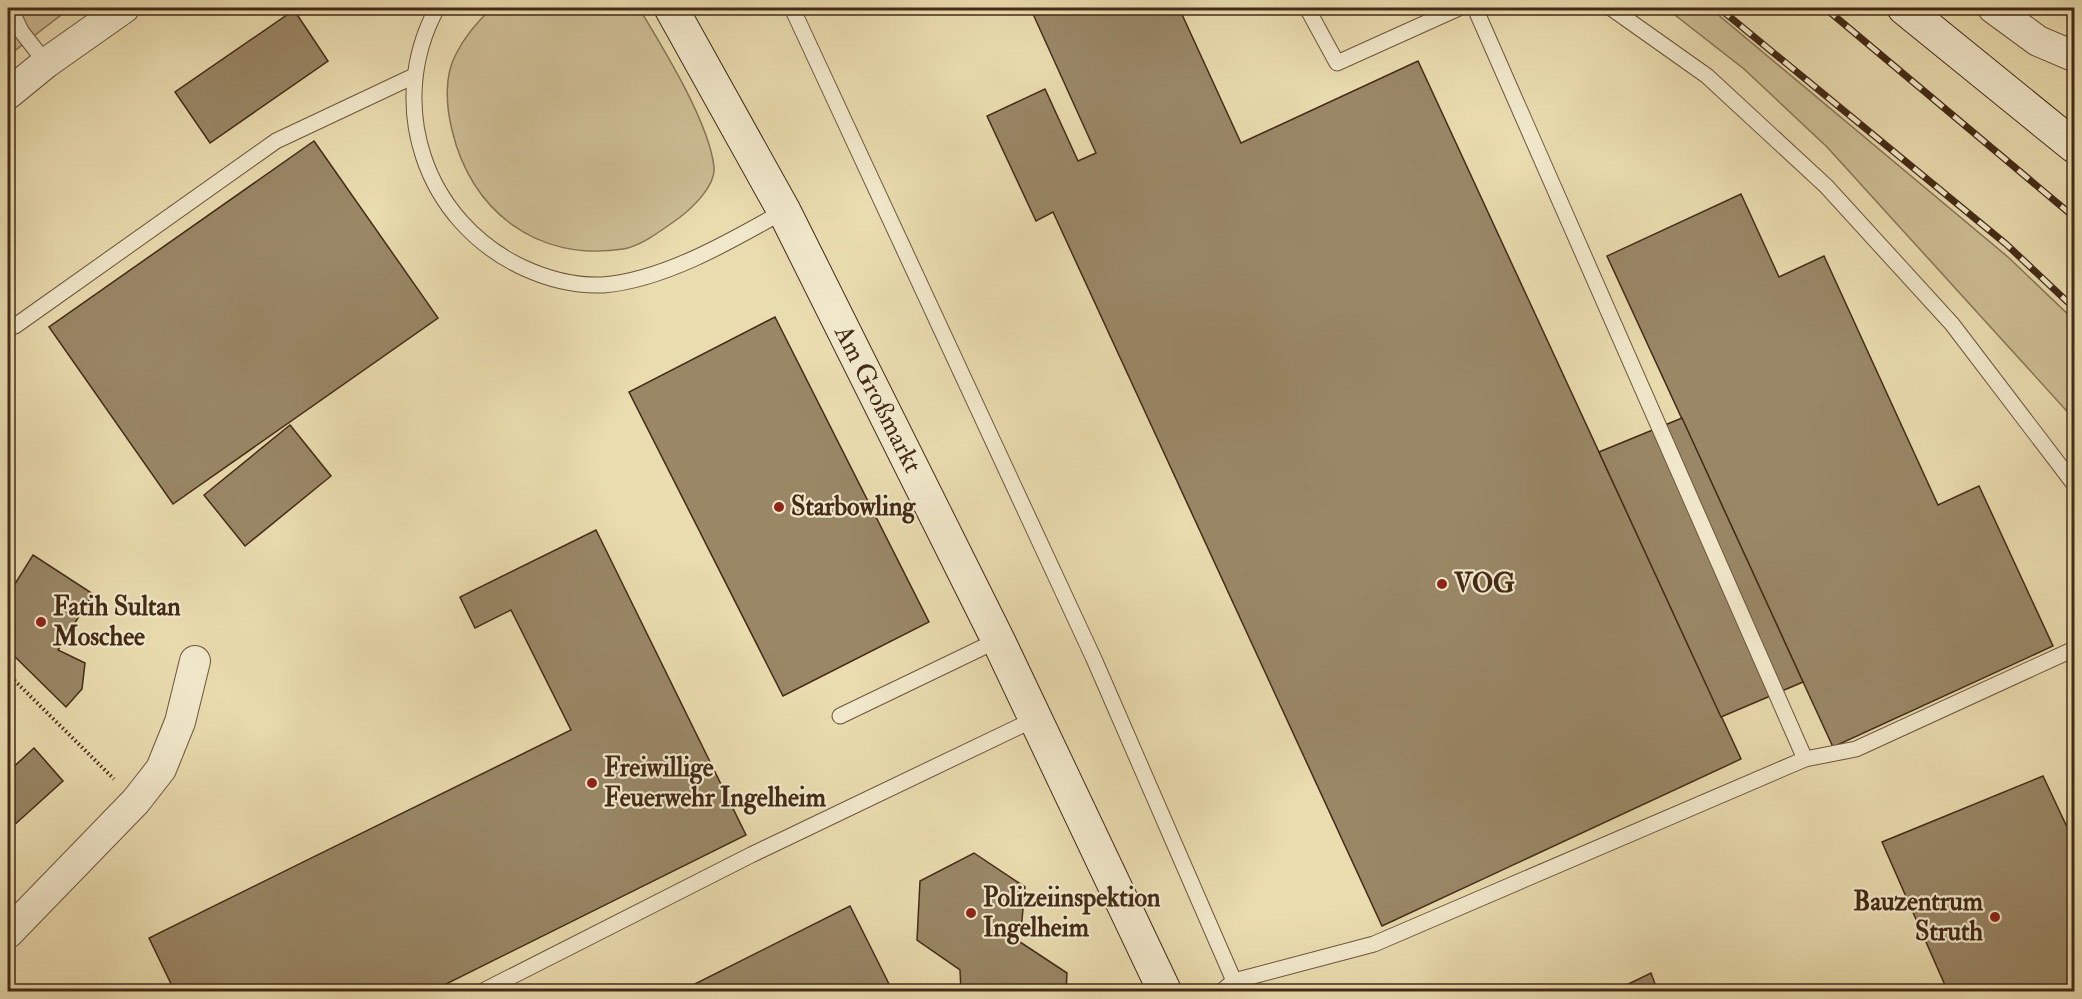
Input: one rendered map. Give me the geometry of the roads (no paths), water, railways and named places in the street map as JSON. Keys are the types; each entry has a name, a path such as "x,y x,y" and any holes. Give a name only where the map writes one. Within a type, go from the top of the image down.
{"main road":[{"name":"Am Großmarkt","path":"670,8 784,211 1037,718 1165,992"},
{"path":"1904,8 2074,146"}],"street":[{"path":"8,94 46,63 124,8"},
{"path":"1993,8 2038,41 2073,58"},
{"path":"8,933 136,801 161,769 180,722 195,661"}],"lane":[{"path":"10,8 21,31 46,63"},
{"path":"437,8 426,27 414,76 414,126 422,159 436,189 455,217 478,240 506,260 536,274 568,282 602,285 631,280 730,241 784,211"},
{"path":"792,8 1094,658 1234,981"},
{"path":"1307,8 1337,63 1459,8"},
{"path":"1476,8 1805,759"},
{"path":"1611,8 1707,76 1826,186 1952,324 2074,484"},
{"path":"15,326 276,141 414,76"},
{"path":"840,716 998,640"},
{"path":"1221,992 1234,981 1374,944 1805,759 1856,749 2074,649"},
{"path":"481,992 751,855 1037,718"}],"railway":[{"path":"1719,8 2006,244 2074,308"},
{"path":"1825,8 2074,217"}],"place":[{"name":"Starbowling","path":"779,507"},
{"name":"VOG","path":"1442,584"},
{"name":"Fatih Sultan Moschee","path":"41,622"},
{"name":"Freiwillige Feuerwehr Ingelheim","path":"592,783"},
{"name":"Polizeiinspektion Ingelheim","path":"971,913"},
{"name":"Bauzentrum Struth","path":"1995,917"}]}
